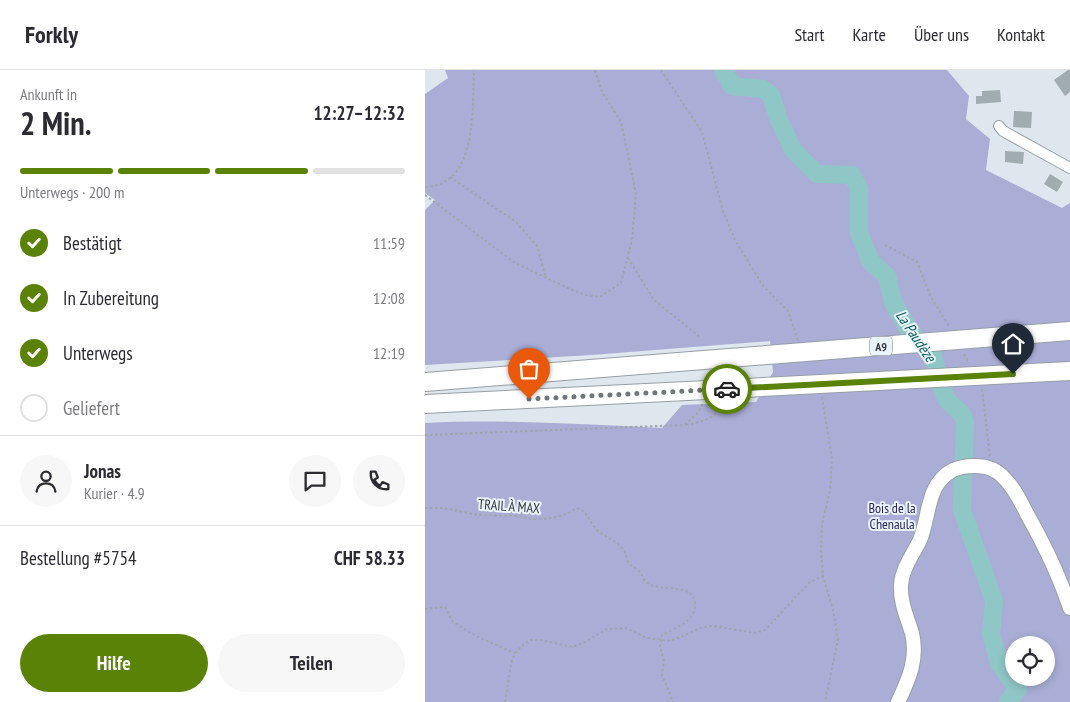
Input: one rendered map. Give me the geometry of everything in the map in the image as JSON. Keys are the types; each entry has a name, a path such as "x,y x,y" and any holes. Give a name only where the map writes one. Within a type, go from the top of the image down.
{"highway":[{"name":"A9","path":"425,382 1070,331"},
{"path":"425,404 1070,371"}],"street":[{"path":"999,126 1003,131 1070,168"},
{"path":"897,702 911,675 915,653 912,634 903,609 901,585 907,562 920,539 935,487 946,474 959,467 975,465 992,469 1004,477 1013,488 1043,543 1070,608"}],"path":[{"path":"425,187 438,187 460,168 469,145 474,70"},
{"path":"425,195 515,263 586,296 600,297 621,283 632,240 636,194 621,122 602,92 595,70"},
{"path":"661,70 702,132 723,211 735,240 763,286 788,311 800,344"},
{"path":"450,177 516,222 537,246 546,278"},
{"path":"628,257 654,300 701,338"},
{"path":"425,435 683,425 698,413 707,396"},
{"path":"822,396 832,459 830,491 821,524 823,576 833,610 838,639 825,702"},
{"name":"TRAIL À MAX","path":"425,508 444,508 478,515 517,516 533,519 559,516 577,508 584,510 597,530 625,551 630,565 642,574 645,581 651,585 683,590 692,594 696,602 695,611 690,619 661,635 661,640"},
{"path":"505,702 511,664 515,653 531,640 573,647 607,629 626,628 647,638 671,641 703,627 713,626 755,633 765,630 810,582 823,576"},
{"path":"425,609 445,607 453,622 476,636 515,653"},
{"path":"661,640 659,646 664,661 662,675 673,702"}],"green space":[{"name":"Bois de la Chenaula","path":"445,70 947,70 969,96 966,119 990,139 986,170 1062,208 1070,203 1070,702 425,702 425,423 514,422 662,428 682,405 756,402 773,372 770,341 591,355 425,365 425,210 435,200 425,193 425,94 448,78"}],"building":[{"path":"1070,70 1070,92 1065,96 1054,80"},
{"path":"1000,90 1001,102 976,104 976,96 982,96 982,91"},
{"path":"1014,111 1032,112 1031,128 1013,127"},
{"path":"1005,151 1024,152 1023,164 1005,162"},
{"path":"1050,174 1063,182 1057,192 1044,184"}],"waterway":[{"name":"La Paudèze","path":"723,70 732,86 763,89 771,95 778,118 793,150 817,174 852,175 859,189 859,233 871,262 887,276 893,302 910,332 933,356 940,384 947,400 962,414 965,423 962,510 994,601 991,634 999,663 1018,689 1008,702"}],"way so far":[{"path":"529,399 727,389"}],"route":[{"path":"727,389 1013,374"}]}
